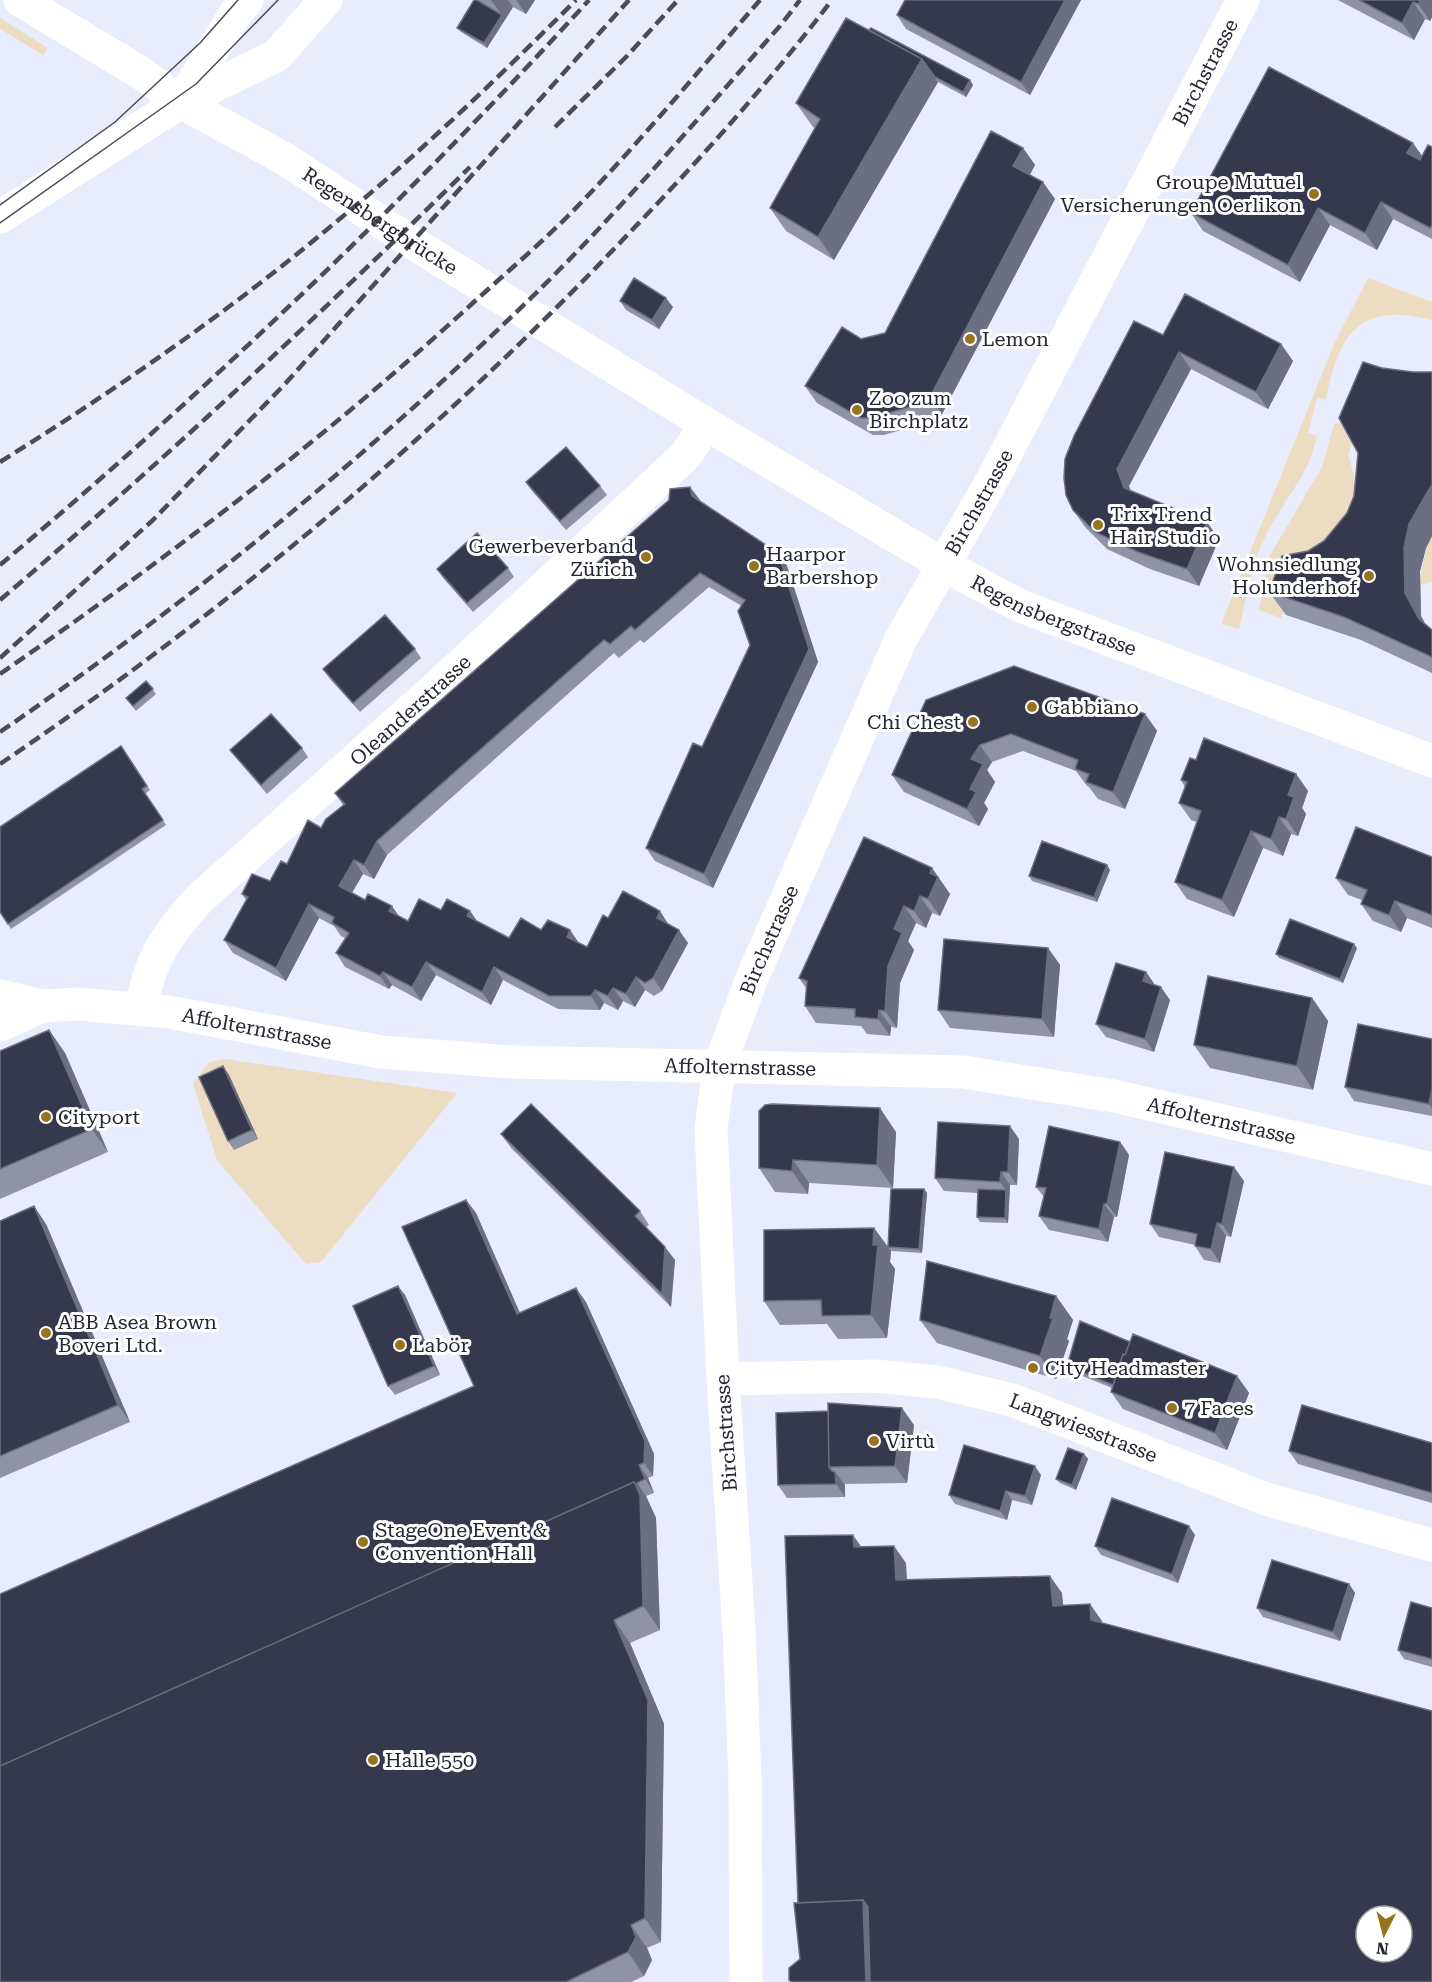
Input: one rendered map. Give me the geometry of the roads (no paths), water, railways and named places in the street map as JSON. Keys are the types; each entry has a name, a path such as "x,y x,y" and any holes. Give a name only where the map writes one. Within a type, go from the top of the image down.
{"street":[{"path":"20,0 141,74 181,102"},
{"path":"181,102 235,14 247,0"},
{"path":"0,217 181,102 276,56 326,0"},
{"name":"Birchstrasse","path":"746,1982 745,1778 711,1129 719,1067 753,978 888,668 1244,0"},
{"name":"Regensbergbrücke","path":"181,102 264,147 577,344"},
{"name":"Regensbergstrasse","path":"577,344 706,424 944,565 1020,606 1432,761"},
{"name":"Oleanderstrasse","path":"141,1010 145,985 154,957 167,936 199,899 440,684 686,456 706,424"},
{"name":"Affolternstrasse","path":"0,996 42,1005 79,1004 169,1012 381,1052 512,1062 963,1072 1114,1096 1432,1169"},
{"name":"Affolternstrasse","path":"0,1025 42,1005"},
{"name":"Langwiesstrasse","path":"723,1379 875,1376 938,1382 1012,1400 1269,1500 1432,1545"}],"tram line":[{"path":"0,205 115,122 200,43 238,0"},
{"path":"0,223 196,84 278,0"}],"railway":[{"path":"0,462 172,348 296,255 429,142 576,0"},
{"path":"0,565 154,431 304,292 449,148 589,0"},
{"path":"0,658 153,520 284,385 629,0"},
{"path":"555,127 627,56 678,0"},
{"path":"0,674 62,631 244,496 419,352 562,222 663,113 760,0"},
{"path":"0,732 71,683 209,579 342,470 471,355 565,264 628,197 780,26 800,0"},
{"path":"0,764 169,643 251,579 332,513 487,375 561,303 686,173 761,88 832,0"},
{"path":"0,600 239,388 470,167"}],"place":[{"name":"Groupe Mutuel Versicherungen Oerlikon","path":"1314,194"},
{"name":"Lemon","path":"970,339"},
{"name":"Zoo zum Birchplatz","path":"857,410"},
{"name":"Trix Trend Hair Studio","path":"1098,525"},
{"name":"Gewerbeverband Zürich","path":"646,557"},
{"name":"Haarpor Barbershop","path":"754,566"},
{"name":"Wohnsiedlung Holunderhof","path":"1369,576"},
{"name":"Gabbiano","path":"1032,707"},
{"name":"Chi Chest","path":"973,722"},
{"name":"Cityport","path":"46,1117"},
{"name":"ABB Asea Brown Boveri Ltd.","path":"46,1333"},
{"name":"Labör","path":"400,1345"},
{"name":"City Headmaster","path":"1033,1368"},
{"name":"7 Faces","path":"1172,1408"},
{"name":"Virtù","path":"874,1441"},
{"name":"StageOne Event & Convention Hall","path":"363,1542"},
{"name":"Halle 550","path":"373,1760"}]}
